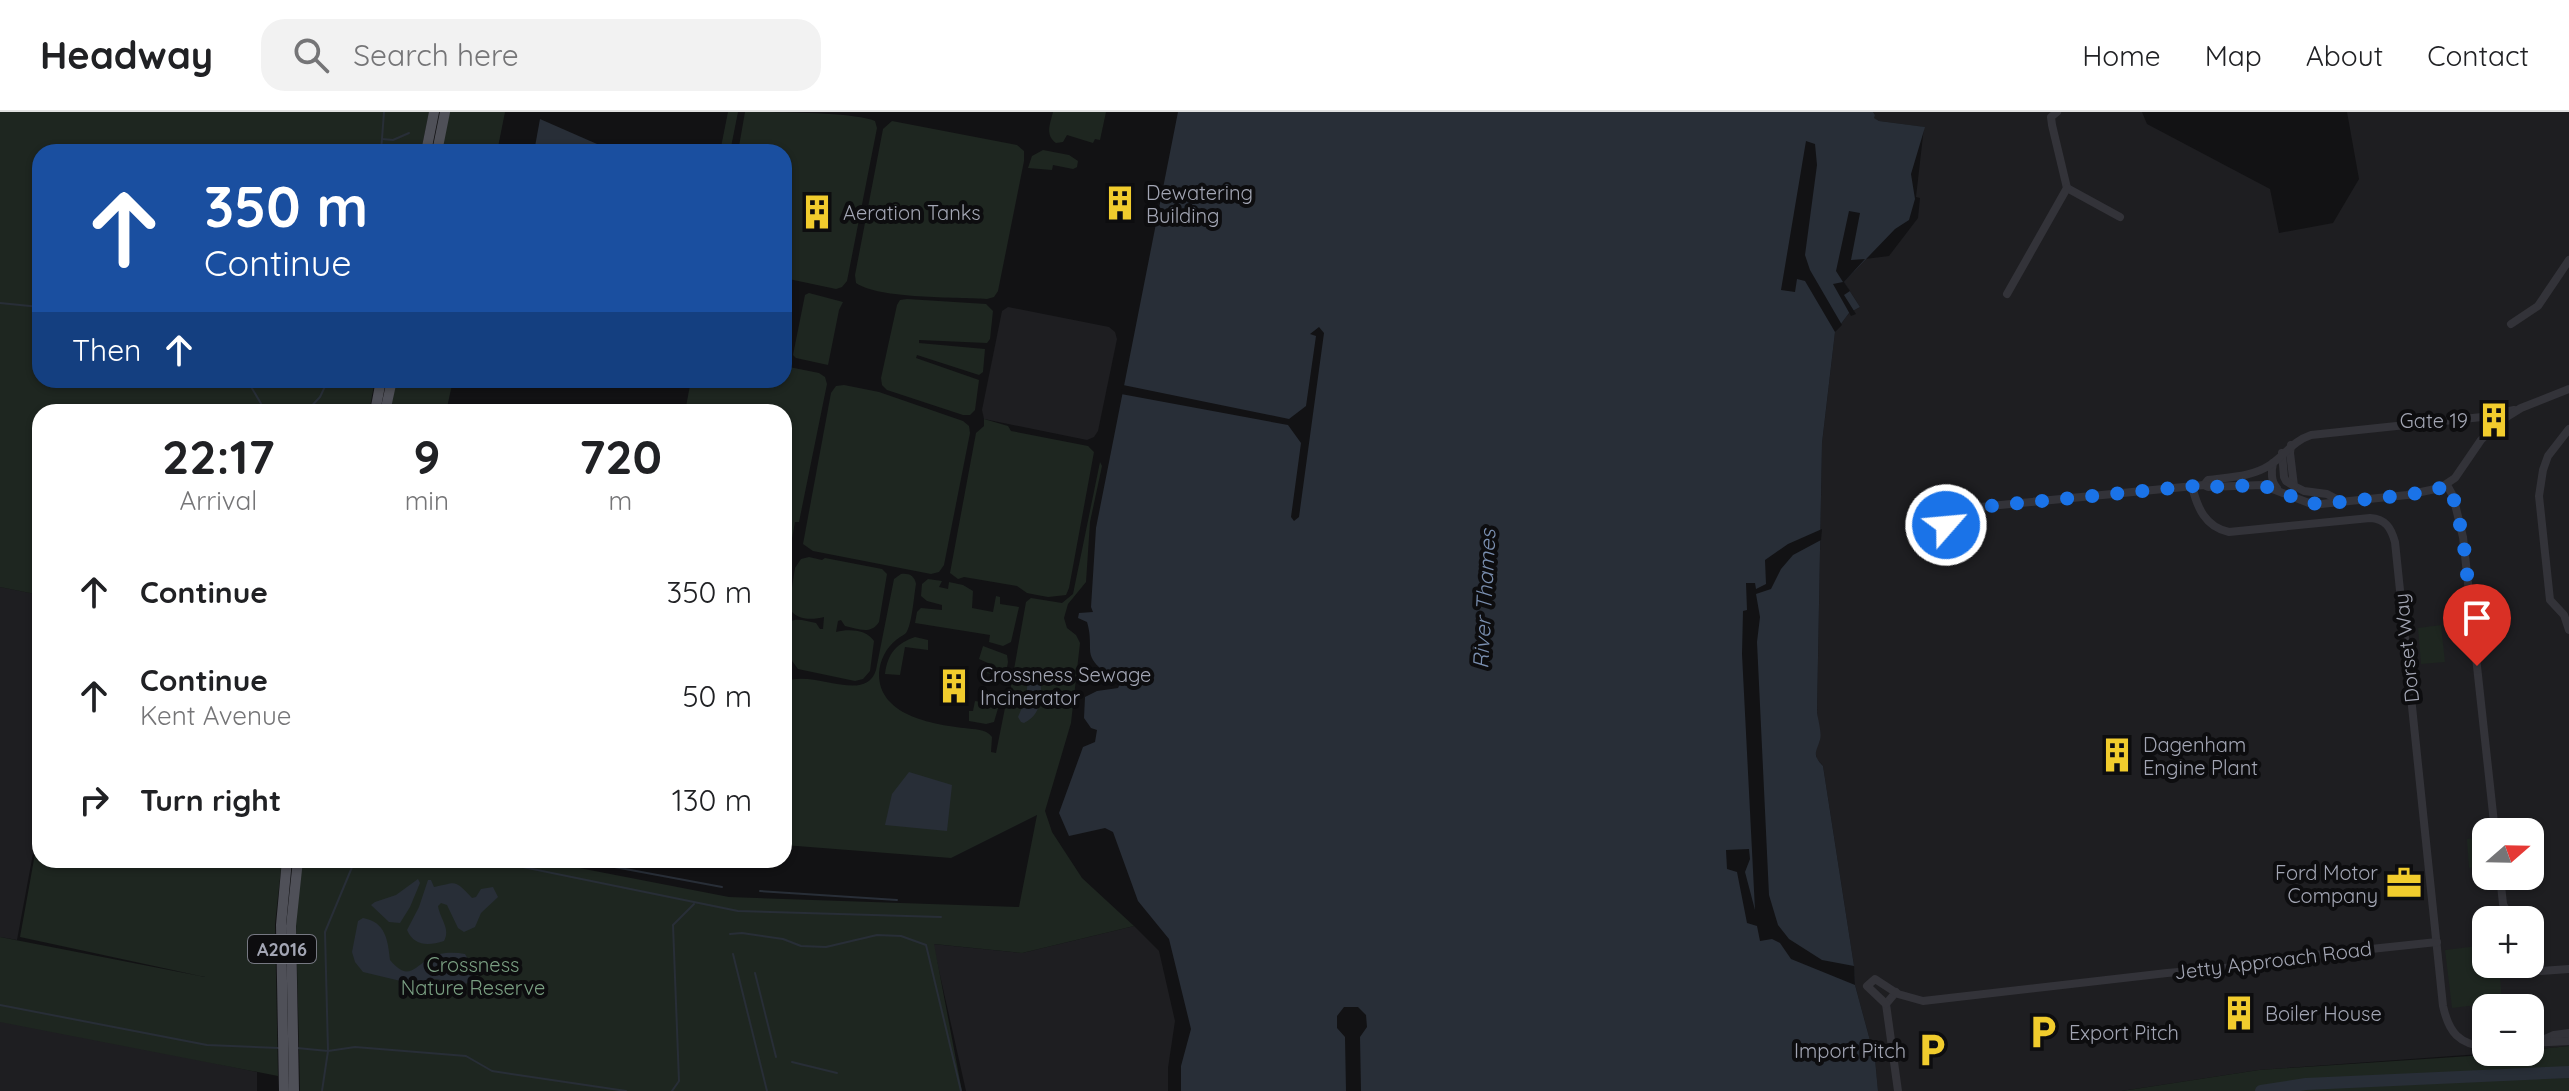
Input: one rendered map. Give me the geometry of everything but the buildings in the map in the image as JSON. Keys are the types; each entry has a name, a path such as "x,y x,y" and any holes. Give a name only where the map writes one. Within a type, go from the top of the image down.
{"main road":[{"path":"428,144 434,112"},
{"path":"439,144 445,112"},
{"name":"A2016","path":"286,868 281,925 288,1038"},
{"name":"A2016","path":"284,1091 288,1059 291,926 297,868"},
{"name":"A2016","path":"288,1059 294,1091"}],"street":[{"path":"2007,294 2067,188 2052,125 2051,117 2057,112"},
{"path":"2067,188 2120,217"},
{"path":"2511,324 2538,306 2569,260"},
{"path":"2204,485 2208,480 2256,472 2273,463 2291,445 2311,435 2497,414 2569,389"},
{"path":"1946,525 1980,507 2204,485 2262,485 2309,503 2321,504 2435,490 2447,485 2464,467 2481,440 2500,421 2521,408"},
{"path":"2468,418 2481,425 2481,440"},
{"path":"2569,429 2548,456 2539,496 2550,600 2564,615 2569,630"},
{"path":"2291,445 2294,486"},
{"path":"2283,452 2286,481 2304,491 2327,494 2343,502"},
{"path":"2273,463 2274,485 2279,490"},
{"path":"2447,485 2453,496 2463,537 2493,818"},
{"name":"Dorset Way","path":"2192,486 2204,516 2219,530 2229,532 2370,518 2381,521 2391,529 2395,542 2442,997 2453,1032 2465,1043 2472,1044"},
{"name":"Jetty Approach Road","path":"1886,1004 1867,986 1875,979 1896,992 1923,1001 2258,965 2305,956 2437,942"},
{"path":"2544,971 2569,969"},
{"path":"1896,992 1886,1004 1898,1091"},
{"path":"2544,1039 2569,1033"},
{"path":"2544,1041 2569,1041"}],"shaded area":[{"path":"1873,112 2142,112 2147,124 2270,189 2279,233 2333,223 2359,179 2347,112 2569,112 2569,1046 2544,1049 2544,994 2472,994 2472,1055 2259,1070 2122,1091 1878,1091 1875,1059 1855,985 1823,766 1815,751 1820,740 1817,712 1822,443 1835,332 1849,313 1860,307 1844,282 1865,259 1889,256 1918,218 1920,198 1916,197 1924,127 1873,118"},
{"path":"1008,307 1109,327 1115,332 1117,339 1098,431 1094,437 1087,440 984,419 982,410 1002,311"},
{"path":"0,587 32,593 32,859 17,940 0,937"},
{"path":"1134,926 1159,951 1175,1021 1168,1091 966,1091 933,944 1022,953"},
{"path":"0,1019 257,1072 257,1091 0,1091"}],"green space":[{"path":"0,112 429,112 423,144 32,144 32,388 374,388 370,404 32,404 32,593 0,587"},
{"path":"449,112 505,112 499,144 443,144"},
{"path":"728,112 738,112 732,144 722,144"},
{"name":"Aeration Tanks","path":"745,112 832,114 875,121 877,128 847,281 842,287 836,289 792,280 792,144 739,144"},
{"path":"1053,112 1106,112 1100,140 1095,139 1093,143 1067,135 1063,142 1056,143 1049,133"},
{"path":"892,121 1017,145 1024,151 998,291 994,297 900,295 856,283 883,129"},
{"path":"1043,150 1069,155 1078,161 1077,167 1053,165 1052,170 1028,168 1032,156"},
{"path":"809,293 843,302 828,365 793,355 805,295"},
{"path":"900,300 986,304 993,311 987,343 919,340 919,343 985,349 983,372 979,375 917,355 916,358 979,380 975,410 970,415 887,390 882,385 897,305"},
{"path":"792,368 825,377 827,384 799,522 795,522 792,538 792,404 686,404 690,388 792,388"},
{"path":"836,386 879,392 963,421 969,426 944,565 939,572 931,574 813,551 803,544 831,393"},
{"path":"394,388 451,388 448,404 392,404"},
{"path":"984,419 1008,426 1011,431 1088,446 1094,452 1066,595 1037,595 1017,586 964,577 958,579 950,573 976,433 984,426"},
{"name":"Crossness Nature Reserve","path":"1100,462 1102,466 1090,522 1086,582 1068,604 1064,618 1067,628 1080,643 1071,723 1045,811 1052,832 1082,878 1134,926 1022,953 934,944 962,1091 300,1091 296,922 301,868 579,868 729,897 1019,907 1037,815 951,858 792,846 792,680 861,685 870,680 876,670 894,579 901,574 909,575 916,584 910,624 906,633 892,643 884,655 879,673 881,687 887,699 909,715 937,724 986,732 992,737 991,752 996,753 1026,602 1031,598 1062,603 1073,594"},
{"path":"825,558 882,569 887,574 876,626 868,630 859,629 838,621 836,632 862,632 874,641 870,671 863,679 855,681 798,669 792,661 792,621 816,623 823,629 824,617 810,619 792,612 795,568 801,559"},
{"path":"928,579 942,581 939,587 948,589 949,582 973,591 972,608 993,612 996,596 1000,597 1000,604 1019,607 1011,642 1003,646 989,642 990,635 915,623 921,608 942,610 942,605 921,596 922,584"},
{"path":"2441,625 2445,662 2421,664 2418,628"},
{"path":"915,637 928,640 928,650 905,647 900,675 885,674 894,650"},
{"path":"983,646 1007,655 1005,677 986,673 988,663 979,659"},
{"path":"975,701 999,705 994,722 969,721 969,711 973,711"},
{"path":"2472,838 2472,868 2469,868 2467,839"},
{"path":"32,868 281,868 275,924 278,1076 0,1022 0,937 205,977 20,937"},
{"path":"2472,947 2472,978 2500,978 2501,994 2472,994 2472,1006 2452,1008 2445,950"},
{"path":"2569,1046 2569,1091 2122,1091 2259,1070 2472,1056 2472,1066 2544,1066 2544,1049"}],"water":[{"name":"River Thames","path":"1178,112 1873,112 1874,118 1879,121 1925,127 1911,174 1915,199 1909,220 1895,229 1844,282 1860,307 1849,313 1835,332 1822,443 1817,712 1820,737 1816,753 1823,766 1855,985 1875,1059 1878,1091 1181,1091 1181,1066 1191,1029 1169,939 1138,901 1113,832 1105,828 1069,836 1059,813 1083,747 1095,742 1097,730 1091,728 1084,718 1085,697 1097,691 1118,688 1121,682 1093,660 1087,622 1078,618 1079,613 1093,612 1096,528"},
{"path":"540,119 597,144 535,144"},
{"path":"1029,669 1035,669 1038,676 1041,699 1036,713 1024,723 1018,717 1026,698"},
{"path":"909,772 952,785 947,831 885,825 892,794"},
{"path":"418,879 420,883 400,923 389,922 371,905 396,895"},
{"path":"428,880 434,887 451,883 458,885 472,898 481,889 493,887 498,897 481,913 475,927 464,932 458,928 447,905 441,903 438,906 446,937 444,941 432,944 422,943 413,939 407,930"},
{"path":"363,918 381,928 387,939 390,960 401,970 409,971 437,955 460,953 465,954 472,966 473,977 466,984 435,979 409,983 363,972 352,952 358,921"}],"pier":[{"path":"1806,141 1815,144 1817,165 1805,255 1810,270 1842,325 1835,332 1805,281 1797,279 1795,292 1781,290"},
{"path":"1849,211 1860,213 1851,260 1865,259 1844,282 1850,291 1844,295 1856,314 1851,316 1833,284 1843,282 1836,271"},
{"path":"1319,327 1324,333 1299,517 1294,521 1291,517 1301,443 1288,425 1121,394 1123,385 1289,419 1306,406 1316,336 1310,334"},
{"path":"1822,529 1821,540 1793,555 1781,569 1771,589 1756,594 1760,617 1757,642 1769,895 1778,925 1789,939 1822,960 1854,966 1855,985 1791,959 1780,943 1772,939 1760,941 1757,926 1747,923 1737,872 1727,869 1726,850 1749,849 1750,859 1745,872 1755,910 1742,654 1743,611 1747,610 1746,583 1755,583 1756,589 1766,584 1765,560 1788,544"},
{"path":"1344,1007 1358,1007 1366,1015 1367,1027 1360,1037 1361,1091 1346,1091 1345,1037 1337,1028 1337,1016"}],"waterway":[{"path":"382,144 384,112"},
{"path":"382,139 393,140 409,133"},
{"path":"0,303 32,306"},
{"path":"252,388 261,404"},
{"path":"313,404 324,388"},
{"path":"322,1091 328,1051 325,932 352,868"},
{"path":"527,868 738,911 941,917"},
{"path":"620,868 722,887"},
{"path":"760,891 897,900"},
{"path":"672,1091 679,1081 673,925 694,904"},
{"path":"730,934 783,939 801,946 826,947 877,935 901,936 926,945 961,1091"},
{"path":"733,954 767,1091"},
{"path":"755,973 776,1057"},
{"path":"0,1005 207,1045 279,1048"},
{"path":"297,1048 328,1051 355,1047 466,1056 492,1071 626,1091"},
{"path":"792,1062 837,1073"},
{"path":"2261,1091 2306,1084 2569,1072"}],"place":[{"name":"Dewatering Building","path":"1120,203"},
{"name":"Aeration Tanks","path":"817,212"},
{"name":"Gate 19","path":"2494,420"},
{"name":"Crossness Sewage Incinerator","path":"954,686"},
{"name":"Dagenham Engine Plant","path":"2117,755"},
{"name":"Ford Motor Company","path":"2404,883"},
{"name":"Boiler House","path":"2239,1013"},
{"name":"Export Pitch","path":"2043,1032"},
{"name":"Import Pitch","path":"1932,1050"}],"route":[{"path":"1946,525 1980,507 2204,485 2262,485 2309,503 2321,504 2407,495 2447,485 2453,496 2463,537 2477,666"}]}
